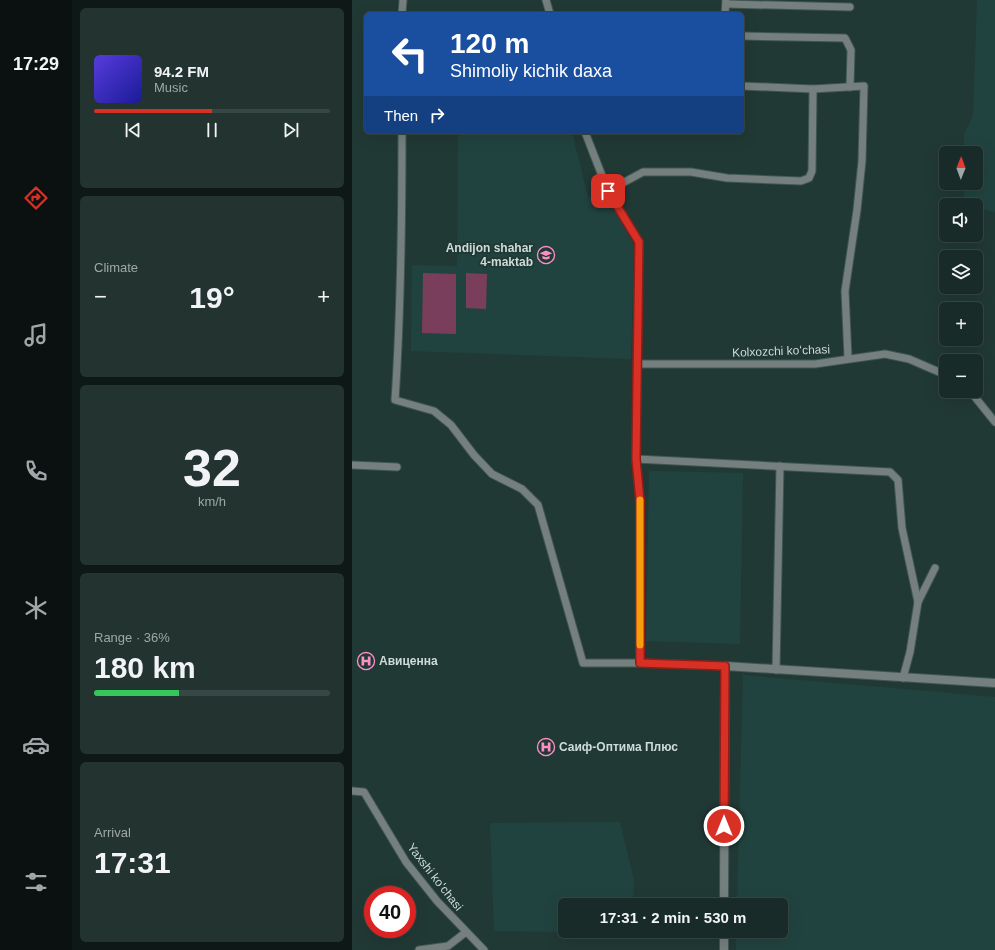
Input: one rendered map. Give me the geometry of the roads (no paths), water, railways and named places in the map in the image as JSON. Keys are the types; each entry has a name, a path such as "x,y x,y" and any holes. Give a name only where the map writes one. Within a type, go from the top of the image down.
{"street":[{"path":"402,12 403,0"},
{"path":"546,0 549,12"},
{"path":"725,12 726,2 850,7"},
{"path":"744,36 845,38 851,50 850,87"},
{"path":"744,86 813,89 864,86 862,161 858,203 845,291 848,358"},
{"path":"608,191 643,172 691,172 727,178 801,181 809,178 812,171 813,89"},
{"path":"402,134 402,242 399,346 395,400 434,411 451,425 474,455 492,474 522,489 538,505 582,664 640,663 725,666 995,683"},
{"path":"587,134 608,191 639,242 636,459 640,501 640,663"},
{"name":"Kolxozchi koʻchasi","path":"637,364 815,364 848,358 884,354 896,355 939,372"},
{"path":"976,398 995,422"},
{"path":"636,459 890,472 898,480 902,528 918,602"},
{"path":"352,465 397,467"},
{"path":"776,670 780,466"},
{"path":"903,678 910,652 918,602 935,568"},
{"path":"724,898 725,666"},
{"name":"Yaxshi koʻchasi","path":"352,791 364,792 406,862 437,901 484,950"},
{"path":"419,950 448,946 466,932"},
{"path":"724,938 724,950"}],"place":[{"name":"Andijon shahar 4-maktab","path":"546,255"},
{"name":"Авиценна","path":"366,661"},
{"name":"Саиф-Оптима Плюс","path":"546,747"}]}
